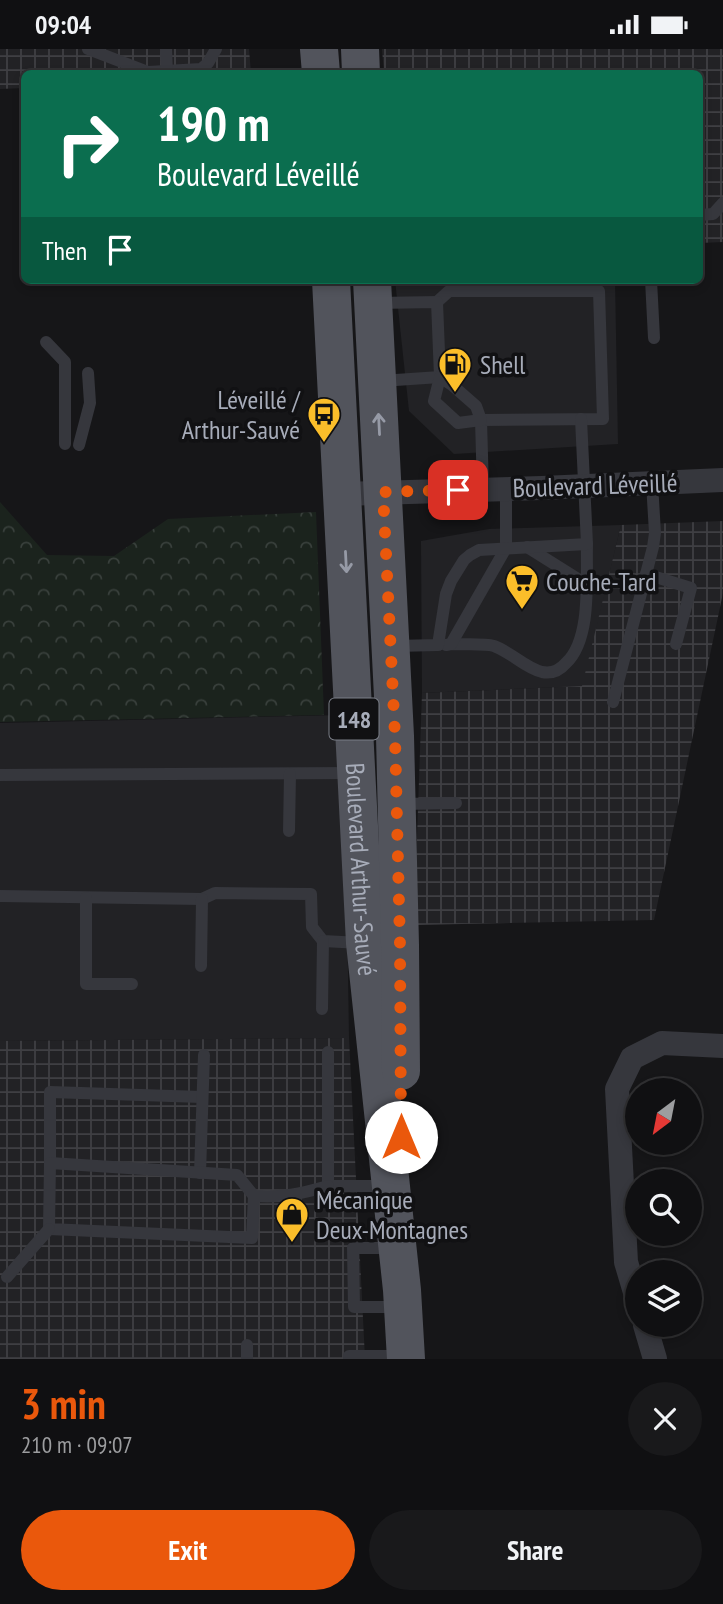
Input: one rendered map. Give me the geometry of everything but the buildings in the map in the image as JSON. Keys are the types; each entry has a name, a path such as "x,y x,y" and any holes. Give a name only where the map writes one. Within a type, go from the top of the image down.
{"main road":[{"path":"319,49 321,70"},
{"path":"360,49 361,70"},
{"name":"Boulevard Arthur-Sauvé","path":"352,296 377,381 383,492 390,646 377,789"},
{"name":"Boulevard Arthur-Sauvé","path":"352,296 342,494 377,789 406,1357"}],"street":[{"name":"Boulevard Léveillé","path":"342,494 723,480"},
{"path":"625,1262 617,1089 632,1058 662,1044 723,1046"},
{"path":"649,1337 656,1359"}],"lane":[{"path":"88,49 143,70"},
{"path":"166,49 167,70"},
{"path":"190,70 201,69 216,49"},
{"path":"703,215 713,214 723,203"},
{"path":"651,284 654,338"},
{"path":"352,296 436,302 449,291 599,291 603,419 458,423 433,401 440,377 436,302"},
{"path":"46,342 65,362 65,445"},
{"path":"79,445 90,403 88,373"},
{"path":"377,381 440,377 476,406 481,421 506,548 444,645"},
{"path":"390,646 493,646 544,672 558,670 576,652 586,613 587,544 581,419"},
{"path":"613,702 655,533 652,483"},
{"path":"444,645 446,594 464,560 479,549 587,544"},
{"path":"527,547 586,583"},
{"path":"646,574 691,588 676,644"},
{"path":"289,831 290,774"},
{"path":"0,775 290,774 456,803"},
{"path":"0,897 202,899 215,893 312,894 312,927 323,941 322,1009"},
{"path":"86,898 86,984 132,984"},
{"path":"201,966 202,899"},
{"path":"323,941 383,944"},
{"path":"328,1052 328,1186"},
{"path":"200,1173 204,1055"},
{"path":"7,1277 48,1229 50,1092 202,1097"},
{"path":"48,1229 252,1237 254,1196 237,1175 50,1163"},
{"path":"254,1196 296,1195 328,1186 396,1186"},
{"path":"400,1248 353,1248 355,1307 402,1299"},
{"path":"247,1345 247,1359"},
{"path":"349,1359 349,1356 406,1357"}],"shaded area":[{"path":"0,49 249,49 251,70 21,70 21,88 0,89"},
{"path":"382,49 723,49 723,242 703,243 703,70 384,70"},
{"path":"395,284 615,284 618,444 454,454 409,411"},
{"path":"723,521 723,593 654,920 414,925 422,693 582,686 621,525"},
{"path":"621,525 583,686 422,693 421,541 489,529"},
{"path":"344,715 349,1038 0,1041 0,723"},
{"path":"349,1038 365,1359 0,1359 0,1041"}],"green space":[{"path":"0,502 47,555 114,556 168,519 316,512 324,715 0,722"}],"place":[{"name":"Shell","path":"455,394"},
{"name":"Léveillé / Arthur-Sauvé","path":"324,444"},
{"name":"Couche-Tard","path":"522,611"},
{"name":"Mécanique Deux-Montagnes","path":"292,1244"}],"route":[{"path":"401,1137 395,736 383,492 458,490"}]}
